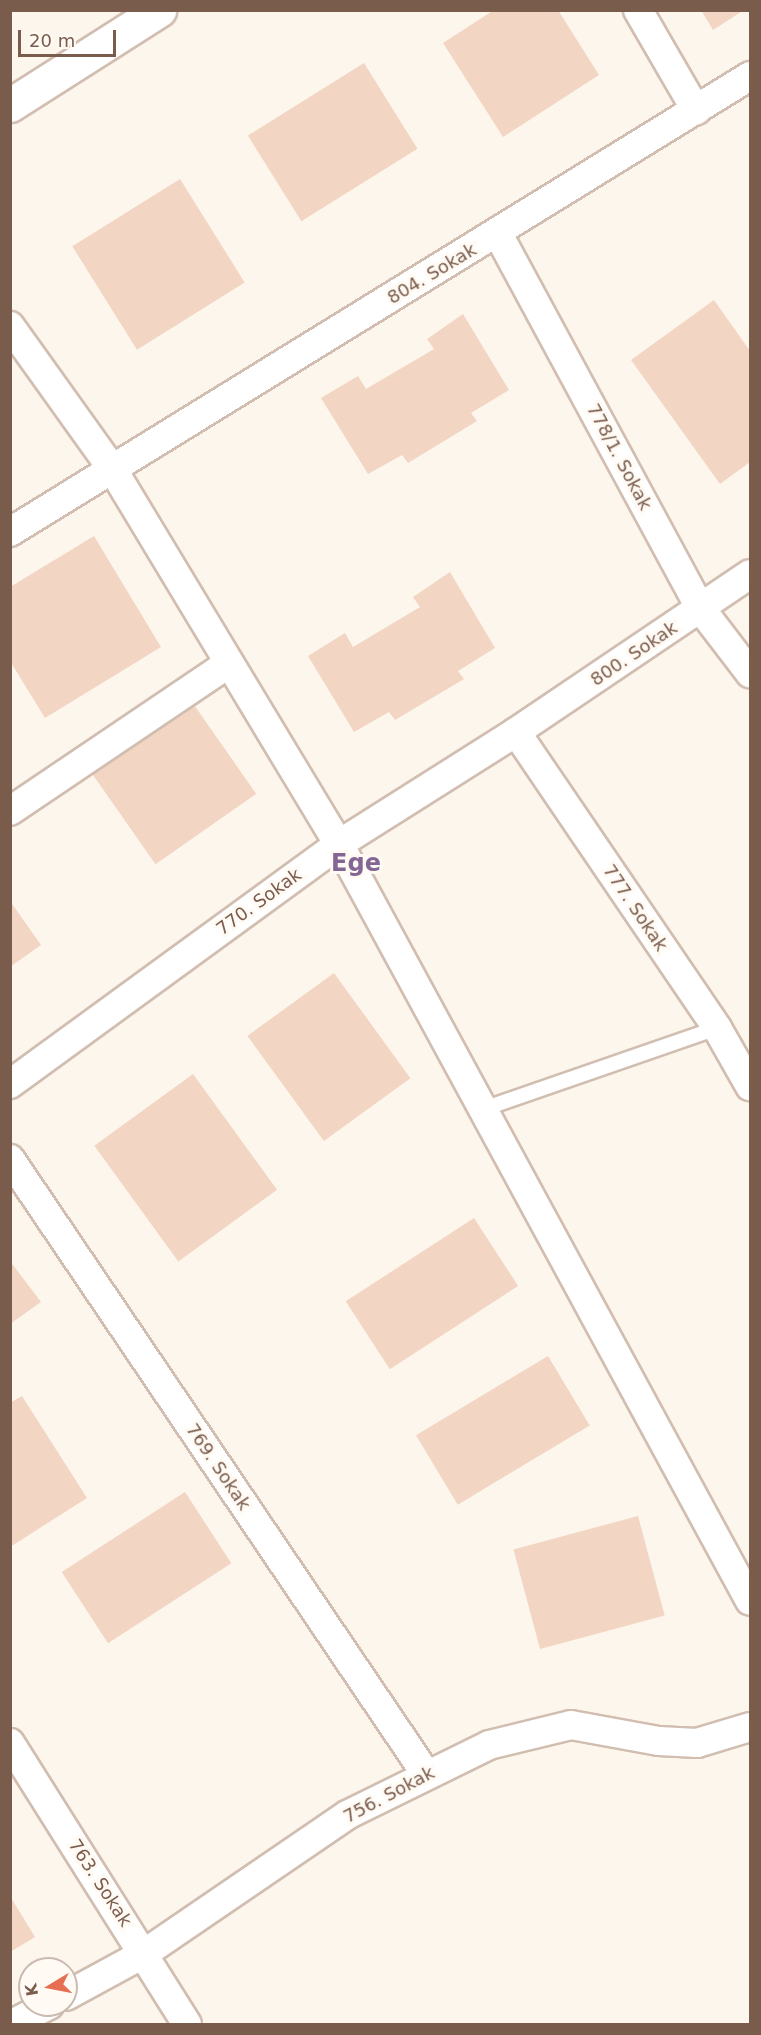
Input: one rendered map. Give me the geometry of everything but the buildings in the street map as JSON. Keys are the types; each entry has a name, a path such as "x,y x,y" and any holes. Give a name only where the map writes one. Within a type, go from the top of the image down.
{"main road":[{"path":"10,105 159,10"}],"street":[{"path":"638,10 696,110"},
{"name":"804. Sokak","path":"10,532 498,234 750,76"},
{"name":"778/1. Sokak","path":"498,234 701,609 750,673"},
{"path":"10,326 112,470 339,844 750,1601"},
{"name":"800. Sokak","path":"516,732 750,574"},
{"path":"10,811 228,664"},
{"name":"770. Sokak","path":"10,1084 339,844 516,732"},
{"name":"777. Sokak","path":"516,732 717,1028 750,1086"},
{"name":"769. Sokak","path":"10,1160 426,1774"},
{"name":"756. Sokak","path":"78,1989 145,1953 347,1815 426,1774 489,1745 571,1725 659,1741 697,1743 750,1727"},
{"name":"763. Sokak","path":"10,1743 145,1953 187,2025"},
{"path":"12,2025 27,2017"}],"lane":[{"path":"483,1109 717,1028"}],"district":[{"name":"Ege","path":"356,864"}]}
